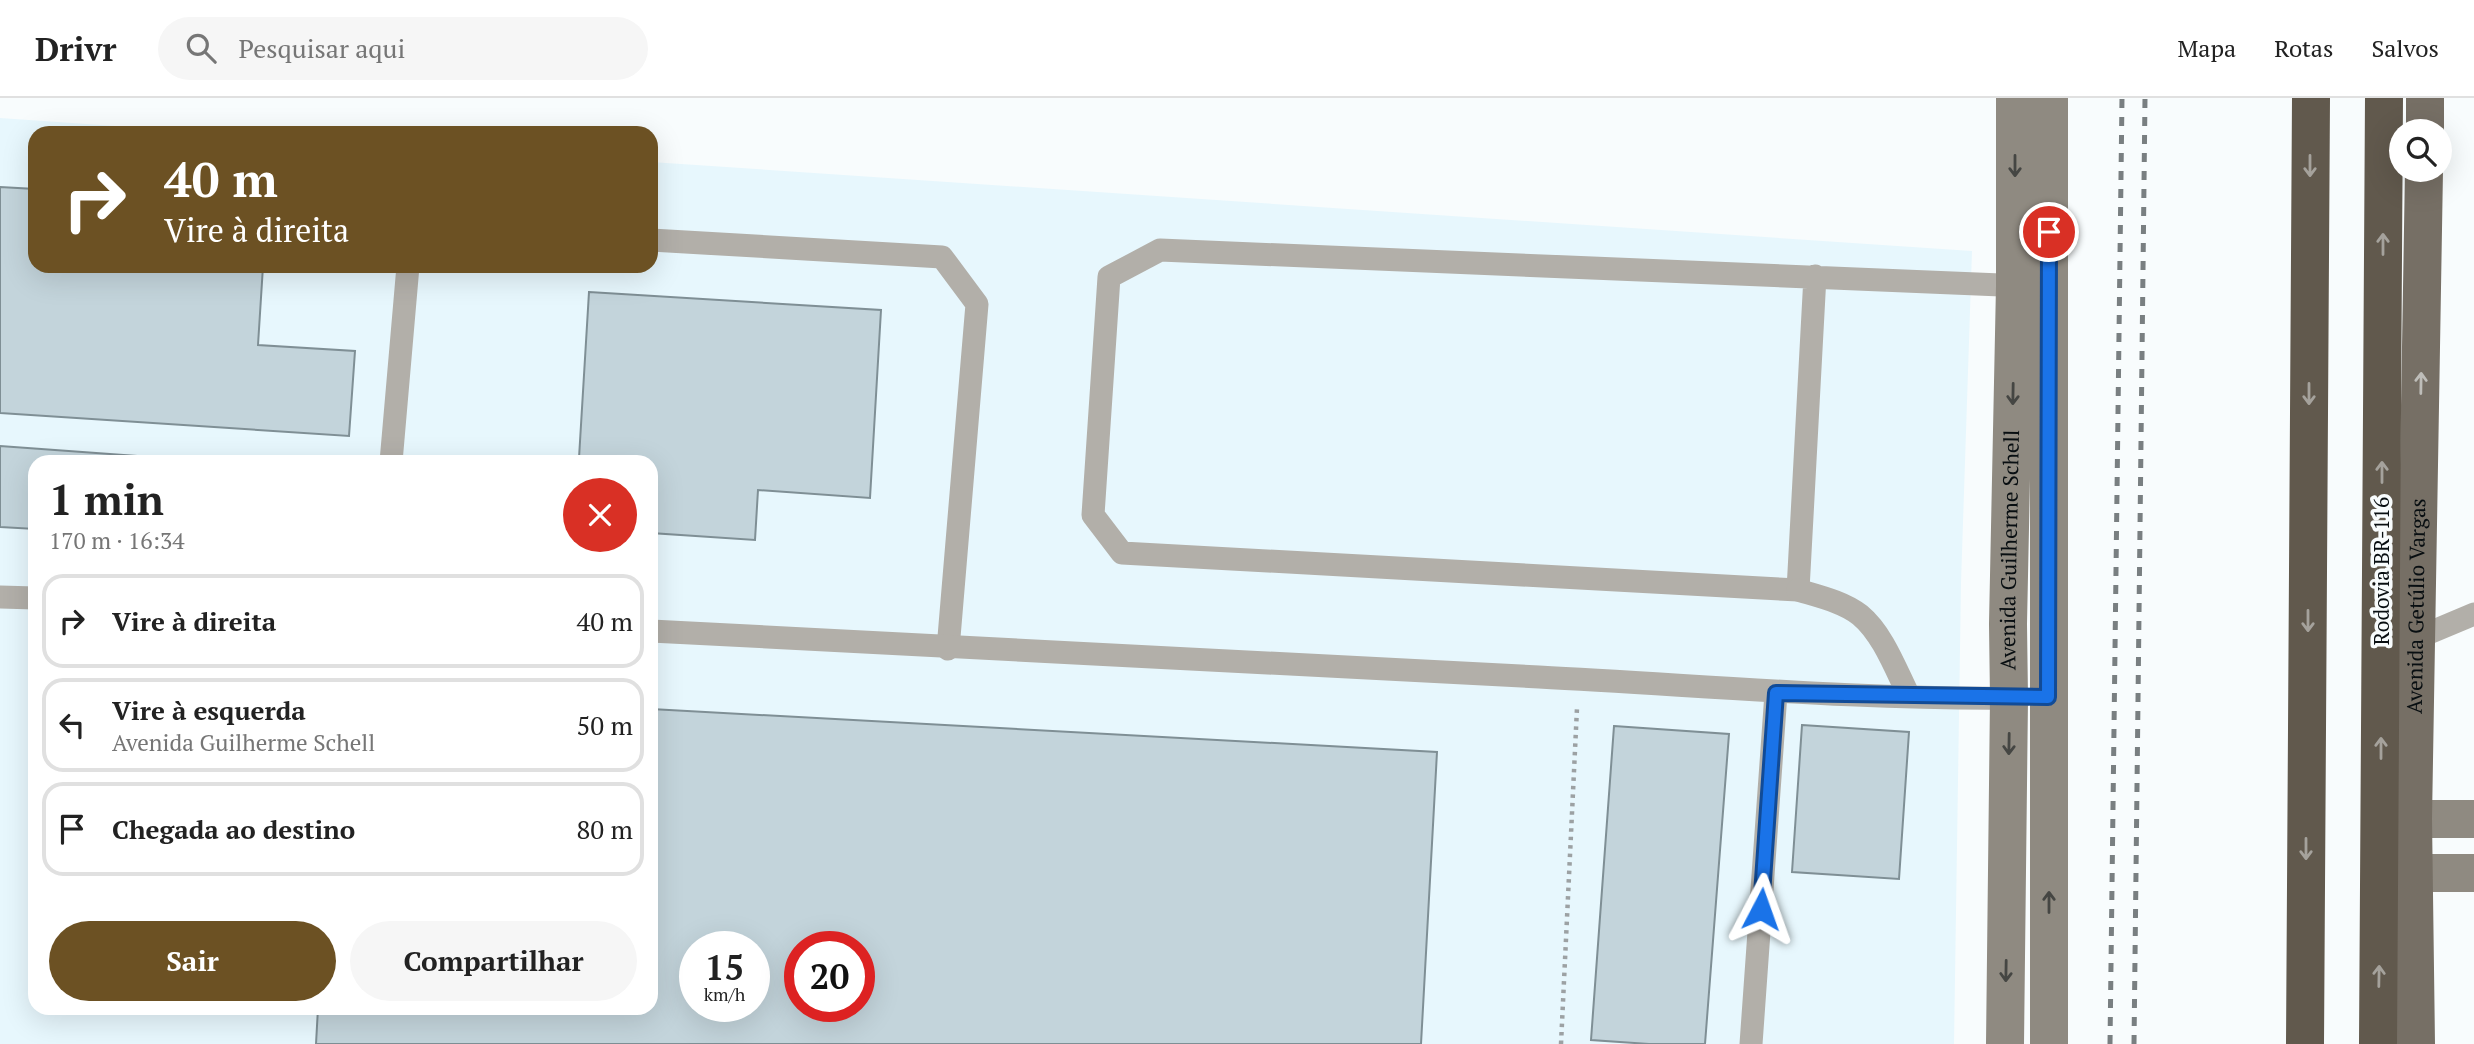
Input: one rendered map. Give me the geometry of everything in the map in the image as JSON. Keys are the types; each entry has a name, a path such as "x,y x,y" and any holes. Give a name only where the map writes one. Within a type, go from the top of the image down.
{"highway":[{"path":"2305,1044 2311,98"},
{"name":"Rodovia BR-116","path":"2378,1044 2384,98"}],"main road":[{"name":"Avenida Guilherme Schell","path":"2015,98 2032,286 2048,697 2049,1044"},
{"name":"Avenida Guilherme Schell","path":"2005,1044 2008,624 2032,286 2049,98"},
{"path":"2425,98 2425,119"},
{"name":"Avenida Getúlio Vargas","path":"2416,1044 2416,873 2413,819 2424,182"},
{"path":"2413,819 2474,819"},
{"path":"2416,873 2474,873"}],"lane":[{"path":"658,240 942,257 977,304 948,649"},
{"path":"1909,696 1885,645 1860,615 1826,599 1798,590 1122,553 1093,515 1109,277 1160,250 2032,286"},
{"path":"392,455 407,273"},
{"path":"1798,590 1815,276"},
{"path":"0,597 28,598"},
{"path":"2417,638 2474,614"},
{"path":"658,631 948,649 1579,679 1776,693 2048,697"},
{"path":"1751,1044 1776,693"}],"path":[{"path":"1562,1044 1579,679"}],"shaded area":[{"path":"0,118 115,126 28,126 28,273 658,273 658,162 1972,251 1961,583 1954,1044 0,1044"}],"building":[{"path":"0,187 28,189 28,273 263,273 258,345 355,351 349,436 0,413"},
{"path":"589,292 881,310 870,498 758,490 755,540 658,533 658,455 579,455"},
{"path":"0,446 124,455 28,455 28,529 0,527"},
{"path":"658,709 1437,752 1421,1044 316,1044 318,1015 658,1015"},
{"path":"1802,725 1909,732 1899,879 1792,872"},
{"path":"1614,726 1729,734 1705,1044 1591,1040"}],"railway":[{"path":"2110,1044 2122,98"},
{"path":"2134,1044 2145,98"}],"route":[{"path":"1761,909 1776,693 2048,697 2049,232"}]}
